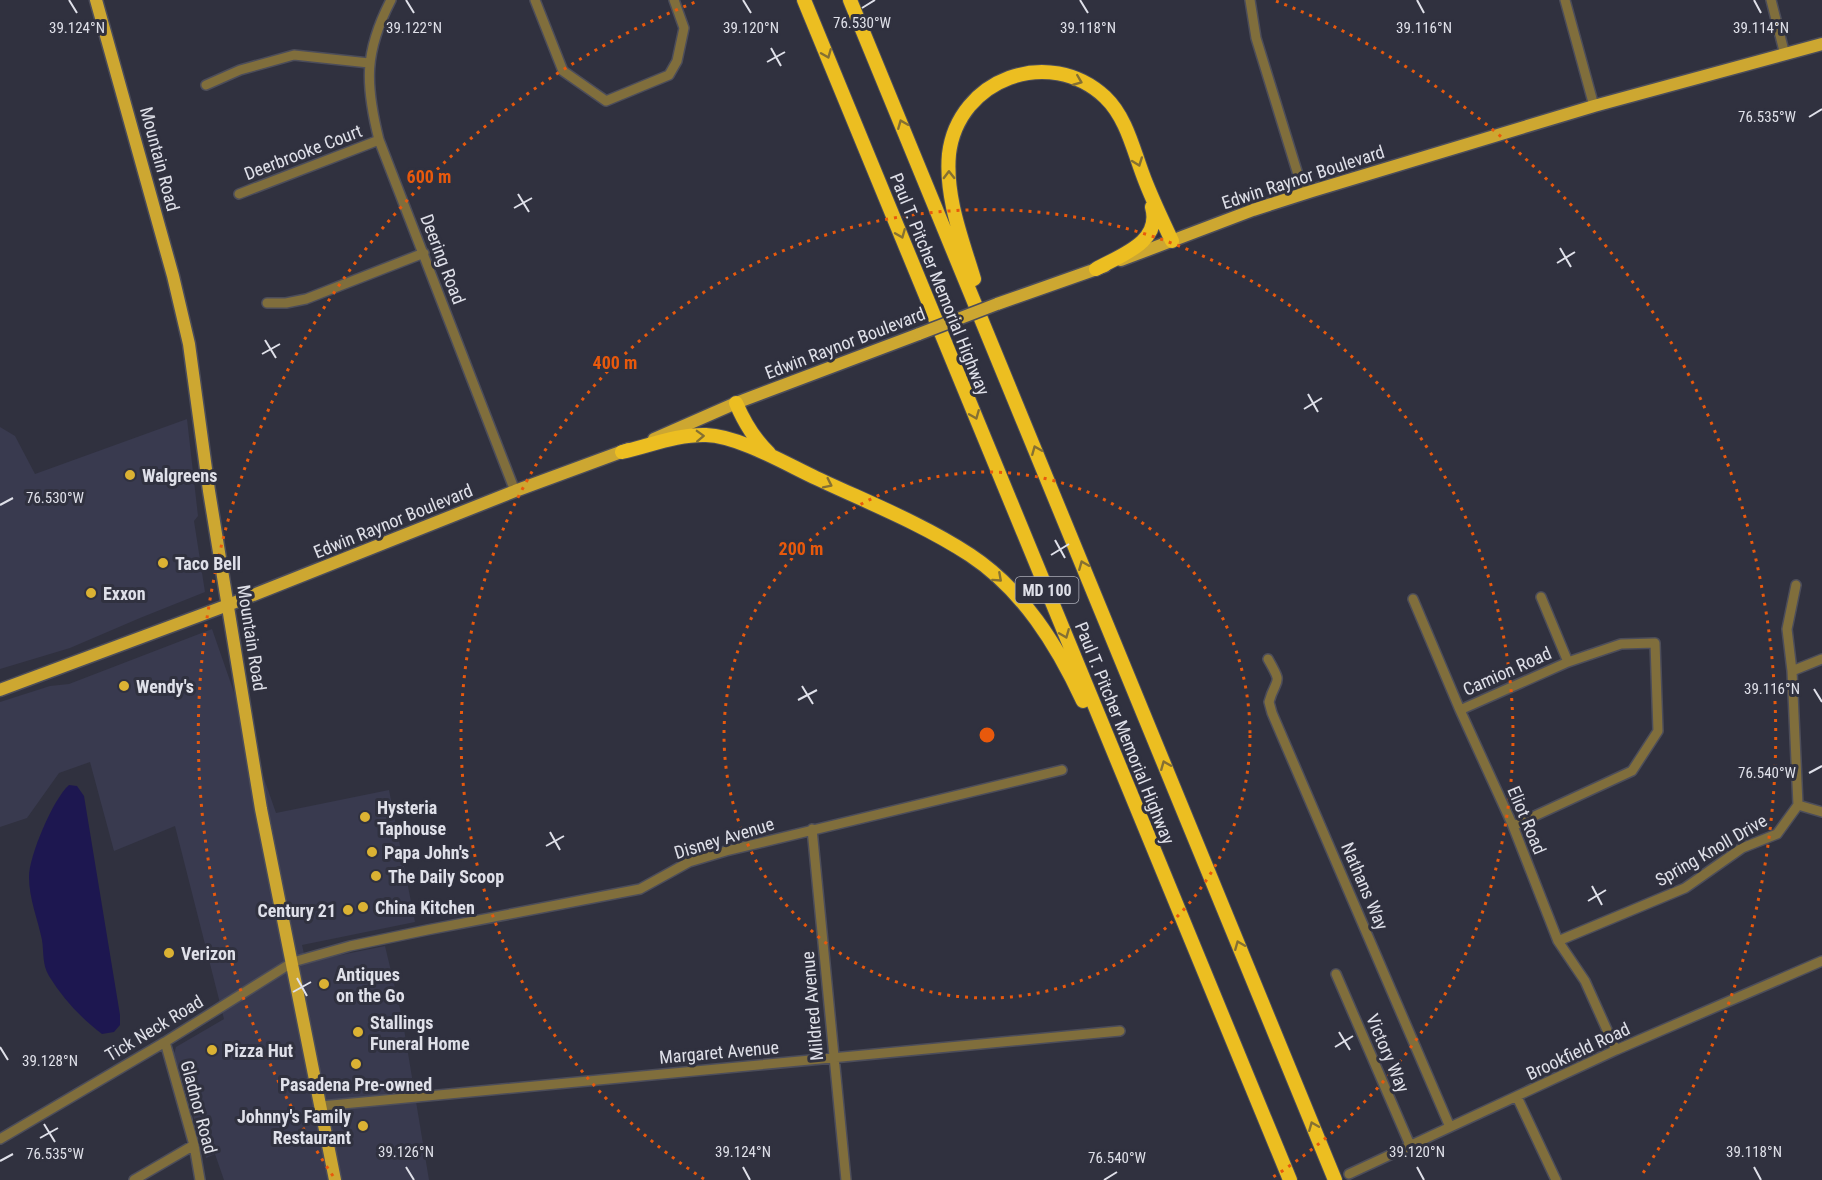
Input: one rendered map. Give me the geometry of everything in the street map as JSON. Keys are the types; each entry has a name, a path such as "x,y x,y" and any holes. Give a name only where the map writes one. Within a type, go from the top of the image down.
{"highway":[{"name":"Paul T. Pitcher Memorial Highway","path":"804,0 1290,1180"},
{"name":"Paul T. Pitcher Memorial Highway","path":"850,0 1335,1180"},
{"path":"1004,372 950,195 948,174 953,134 961,117 974,99 988,88 1006,78 1025,73 1057,74 1089,86 1109,102 1124,124 1146,184 1172,241"},
{"path":"1096,269 1142,243 1149,236 1153,227 1154,214 1146,184"},
{"path":"736,403 741,417 753,435 775,458"},
{"path":"622,453 684,437 707,435 723,437 775,458 941,538 997,577 1034,616 1051,639 1080,694 1213,993"}],"main road":[{"name":"Mountain Road","path":"96,0 161,232 189,344 201,436 261,809 335,1180"},
{"name":"Edwin Raynor Boulevard","path":"0,690 228,605 515,491 622,453 736,403 1253,210 1594,106 1822,44"}],"street":[{"name":"Deering Road","path":"391,0 378,28 369,63 370,104 379,140 515,491"},
{"path":"535,0 563,71 606,101 669,75 678,62 684,28 674,0"},
{"path":"1250,0 1256,38 1304,194"},
{"path":"1565,0 1594,106"},
{"path":"1771,0 1785,55"},
{"path":"206,85 240,70 294,55 369,63"},
{"name":"Deerbrooke Court","path":"239,194 379,140"},
{"path":"267,303 286,303 306,299 424,253"},
{"path":"1796,585 1787,629 1792,671 1798,805 1822,812"},
{"path":"1541,597 1568,662"},
{"name":"Eliot Road","path":"1413,599 1513,826 1558,941 1585,981 1617,1050"},
{"name":"Camion Road","path":"1460,710 1568,662 1622,644 1655,643 1658,731 1632,771 1513,826"},
{"name":"Nathans Way","path":"1268,659 1278,676 1278,683 1269,702 1272,713 1450,1127"},
{"path":"1792,671 1822,659"},
{"name":"Disney Avenue","path":"293,962 350,946 640,889 689,862 812,829 1062,770"},
{"name":"Spring Knoll Drive","path":"1558,941 1685,888 1742,848 1777,834 1798,805"},
{"name":"Mildred Avenue","path":"812,829 846,1180"},
{"name":"Brookfield Road","path":"1349,1174 1617,1050 1822,961"},
{"name":"Tick Neck Road","path":"0,1139 165,1042 293,962"},
{"name":"Victory Way","path":"1336,974 1410,1145"},
{"name":"Margaret Avenue","path":"321,1106 1120,1031"},
{"name":"Gladnor Road","path":"165,1042 194,1145 200,1180"},
{"path":"1517,1097 1556,1180"},
{"path":"134,1180 194,1145"}],"shaded area":[{"path":"187,419 198,516 194,521 205,592 70,648 0,669 0,427 15,436 35,474"},
{"path":"212,629 276,813 389,790 415,922 302,945 306,962 385,946 402,1017 429,1180 224,1180 215,1154 206,1158 174,1054 176,1047 224,1019 175,826 114,851 90,762 59,773 27,818 0,827 0,702 50,686 69,684"},
{"path":"69,785 77,786 84,796 120,1015 120,1025 114,1032 102,1034 73,1008 49,976 44,963 42,940 30,893 30,868 37,842 56,802"}],"place":[{"name":"Walgreens","path":"130,475"},
{"name":"Taco Bell","path":"163,563"},
{"name":"Exxon","path":"91,593"},
{"name":"Wendy's","path":"124,686"},
{"name":"Hysteria Taphouse","path":"365,817"},
{"name":"Papa John's","path":"372,852"},
{"name":"The Daily Scoop","path":"376,876"},
{"name":"China Kitchen","path":"363,907"},
{"name":"Century 21","path":"348,910"},
{"name":"Verizon","path":"169,953"},
{"name":"Antiques on the Go","path":"324,984"},
{"name":"Stallings Funeral Home","path":"358,1032"},
{"name":"Pizza Hut","path":"212,1050"},
{"name":"Pasadena Pre-owned","path":"356,1064"},
{"name":"Johnny's Family Restaurant","path":"363,1126"}]}
